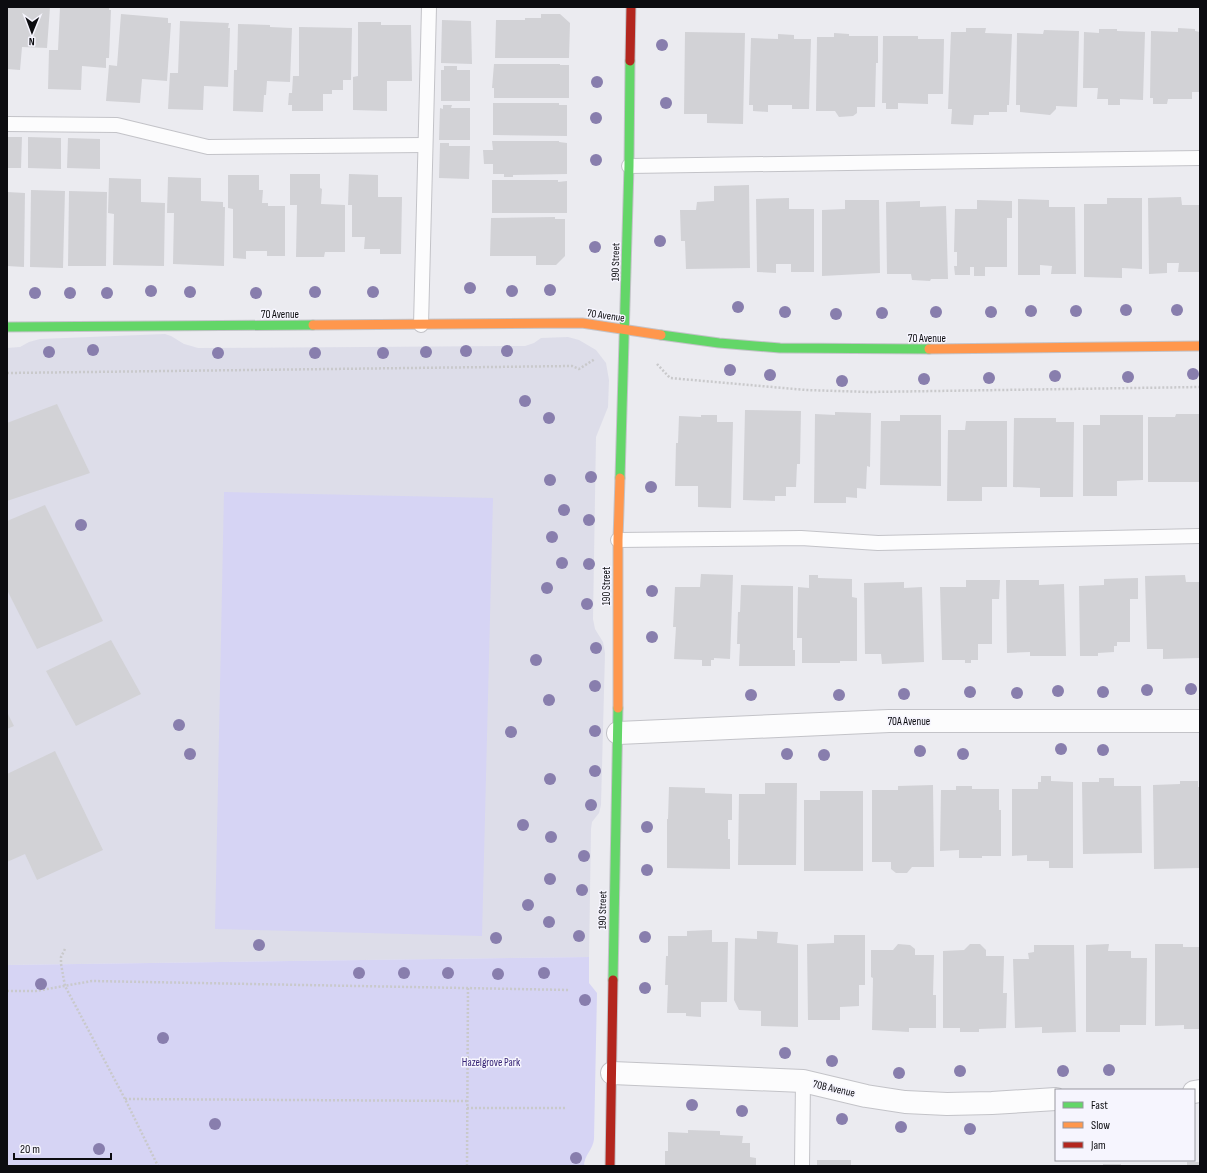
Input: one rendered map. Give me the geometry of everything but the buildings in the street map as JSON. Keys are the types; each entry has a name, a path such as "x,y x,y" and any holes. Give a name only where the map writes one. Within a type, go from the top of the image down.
{"street":[{"name":"190 Street","path":"610,1166 618,733 618,540 629,166 630,7"},
{"name":"70 Avenue","path":"7,327 582,323 692,341 734,345 838,349 983,350 1200,346"},
{"name":"70A Avenue","path":"618,733 889,721 1200,721"},
{"name":"70B Avenue","path":"612,1073 803,1081 905,1102 969,1103 1055,1099"}],"lane":[{"path":"421,325 429,7"},
{"path":"7,124 117,125 208,147 425,146"},
{"path":"629,166 1200,158"},
{"path":"618,540 800,538 878,543 1200,536"},
{"path":"802,1166 803,1081"}],"path":[{"path":"7,373 572,366 579,369 598,357"},
{"path":"654,362 670,378 806,390 869,392 1200,387"},
{"path":"65,949 61,957 65,986 158,1166"},
{"path":"7,991 36,991 92,981 570,990"},
{"path":"467,1166 468,987"},
{"path":"125,1100 467,1101"},
{"path":"467,1108 567,1108"}],"shaded area":[{"path":"165,334 184,344 198,348 525,346 534,343 541,338 568,337 579,340 596,350 606,363 609,380 608,407 596,437 593,619 595,629 603,642 605,653 601,805 599,813 592,822 591,829 589,957 7,965 7,348 20,347 29,342 40,339"}],"green space":[{"path":"224,492 493,498 482,936 215,929"},
{"name":"Hazelgrove Park","path":"589,957 589,983 597,993 594,1139 585,1159 584,1166 7,1166 7,965"}],"traffic: fast":[{"path":"620,478 629,166 630,61"},
{"path":"7,327 313,325"},
{"path":"661,335 719,343 780,348 929,349"},
{"path":"613,980 618,708"}],"traffic: slow":[{"path":"313,325 582,323 661,335"},
{"path":"929,349 1200,346"},
{"path":"618,708 618,540 620,478"}],"traffic: jam":[{"path":"630,61 631,7"},
{"path":"610,1166 613,980"}]}
